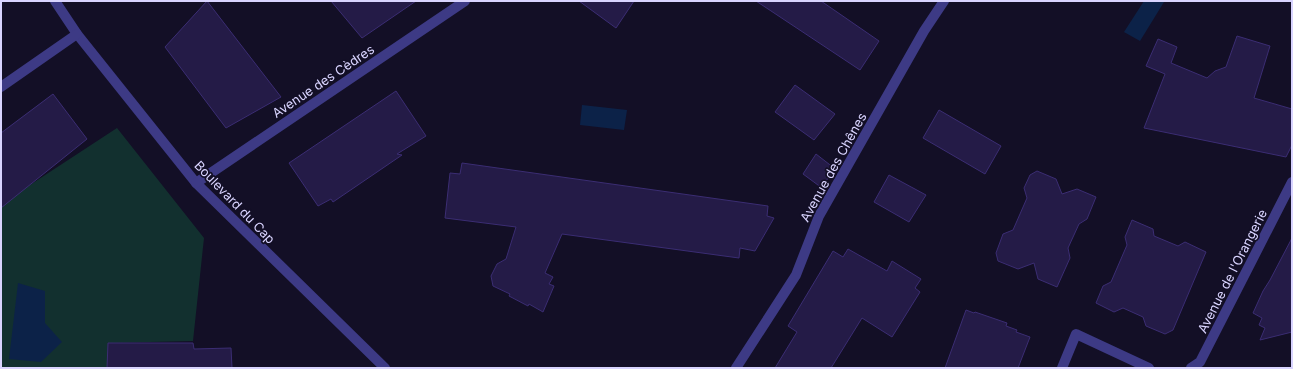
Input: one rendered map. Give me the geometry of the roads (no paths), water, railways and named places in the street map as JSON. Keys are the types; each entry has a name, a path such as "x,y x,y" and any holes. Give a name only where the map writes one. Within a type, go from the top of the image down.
{"street":[{"name":"Boulevard du Cap","path":"55,1 77,34 196,183 385,368"},
{"name":"Avenue des Cèdres","path":"196,183 465,1"},
{"name":"Avenue des Chênes","path":"736,368 796,275 819,216 924,31 944,1"},
{"path":"1,87 77,34"},
{"name":"Avenue de l'Orangerie","path":"1192,368 1200,362 1292,182"},
{"path":"1062,368 1076,334 1150,368"}],"water":[{"path":"1144,1 1164,2 1140,41 1124,32"},
{"path":"582,105 627,110 624,130 580,125"},
{"path":"18,283 45,291 45,323 62,342 41,362 9,359"}]}
